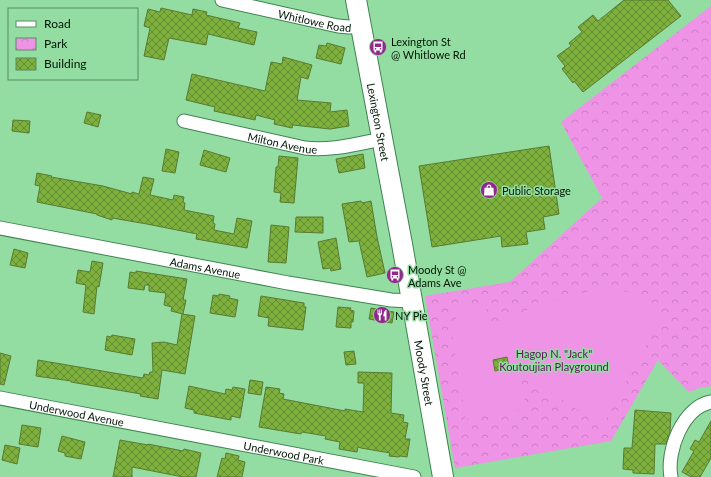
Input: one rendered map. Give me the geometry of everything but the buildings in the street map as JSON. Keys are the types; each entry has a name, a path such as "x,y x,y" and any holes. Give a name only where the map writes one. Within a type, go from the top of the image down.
{"main road":[{"name":"Lexington Street","path":"356,0 402,244"},
{"name":"Moody Street","path":"402,244 442,477"}],"street":[{"name":"Whitlowe Road","path":"222,0 344,27 361,26"},
{"name":"Milton Avenue","path":"184,121 313,149 331,148 382,139"},
{"name":"Adams Avenue","path":"0,228 288,282 392,300 411,300"},
{"name":"Underwood Avenue","path":"0,398 153,427"},
{"path":"671,477 670,463 676,438 687,418 696,408 711,402"},
{"name":"Underwood Park","path":"153,427 414,477"}],"green space":[{"name":"Hagop N. \"Jack\" Koutoujian Playground","path":"711,6 711,386 699,388 689,392 658,360 611,441 455,468 425,296 510,282 602,198 561,122"},
{"path":"603,290 628,292 644,297 657,308 662,315 606,419 594,421 520,371 526,409 466,419 451,327 463,308 485,304 491,330 517,315 544,303 573,295"}],"place":[{"name":"Lexington St @ Whitlowe Rd","path":"378,47"},
{"name":"Public Storage","path":"489,190"},
{"name":"Moody St @ Adams Ave","path":"395,275"},
{"name":"NY Pie","path":"382,315"}]}
